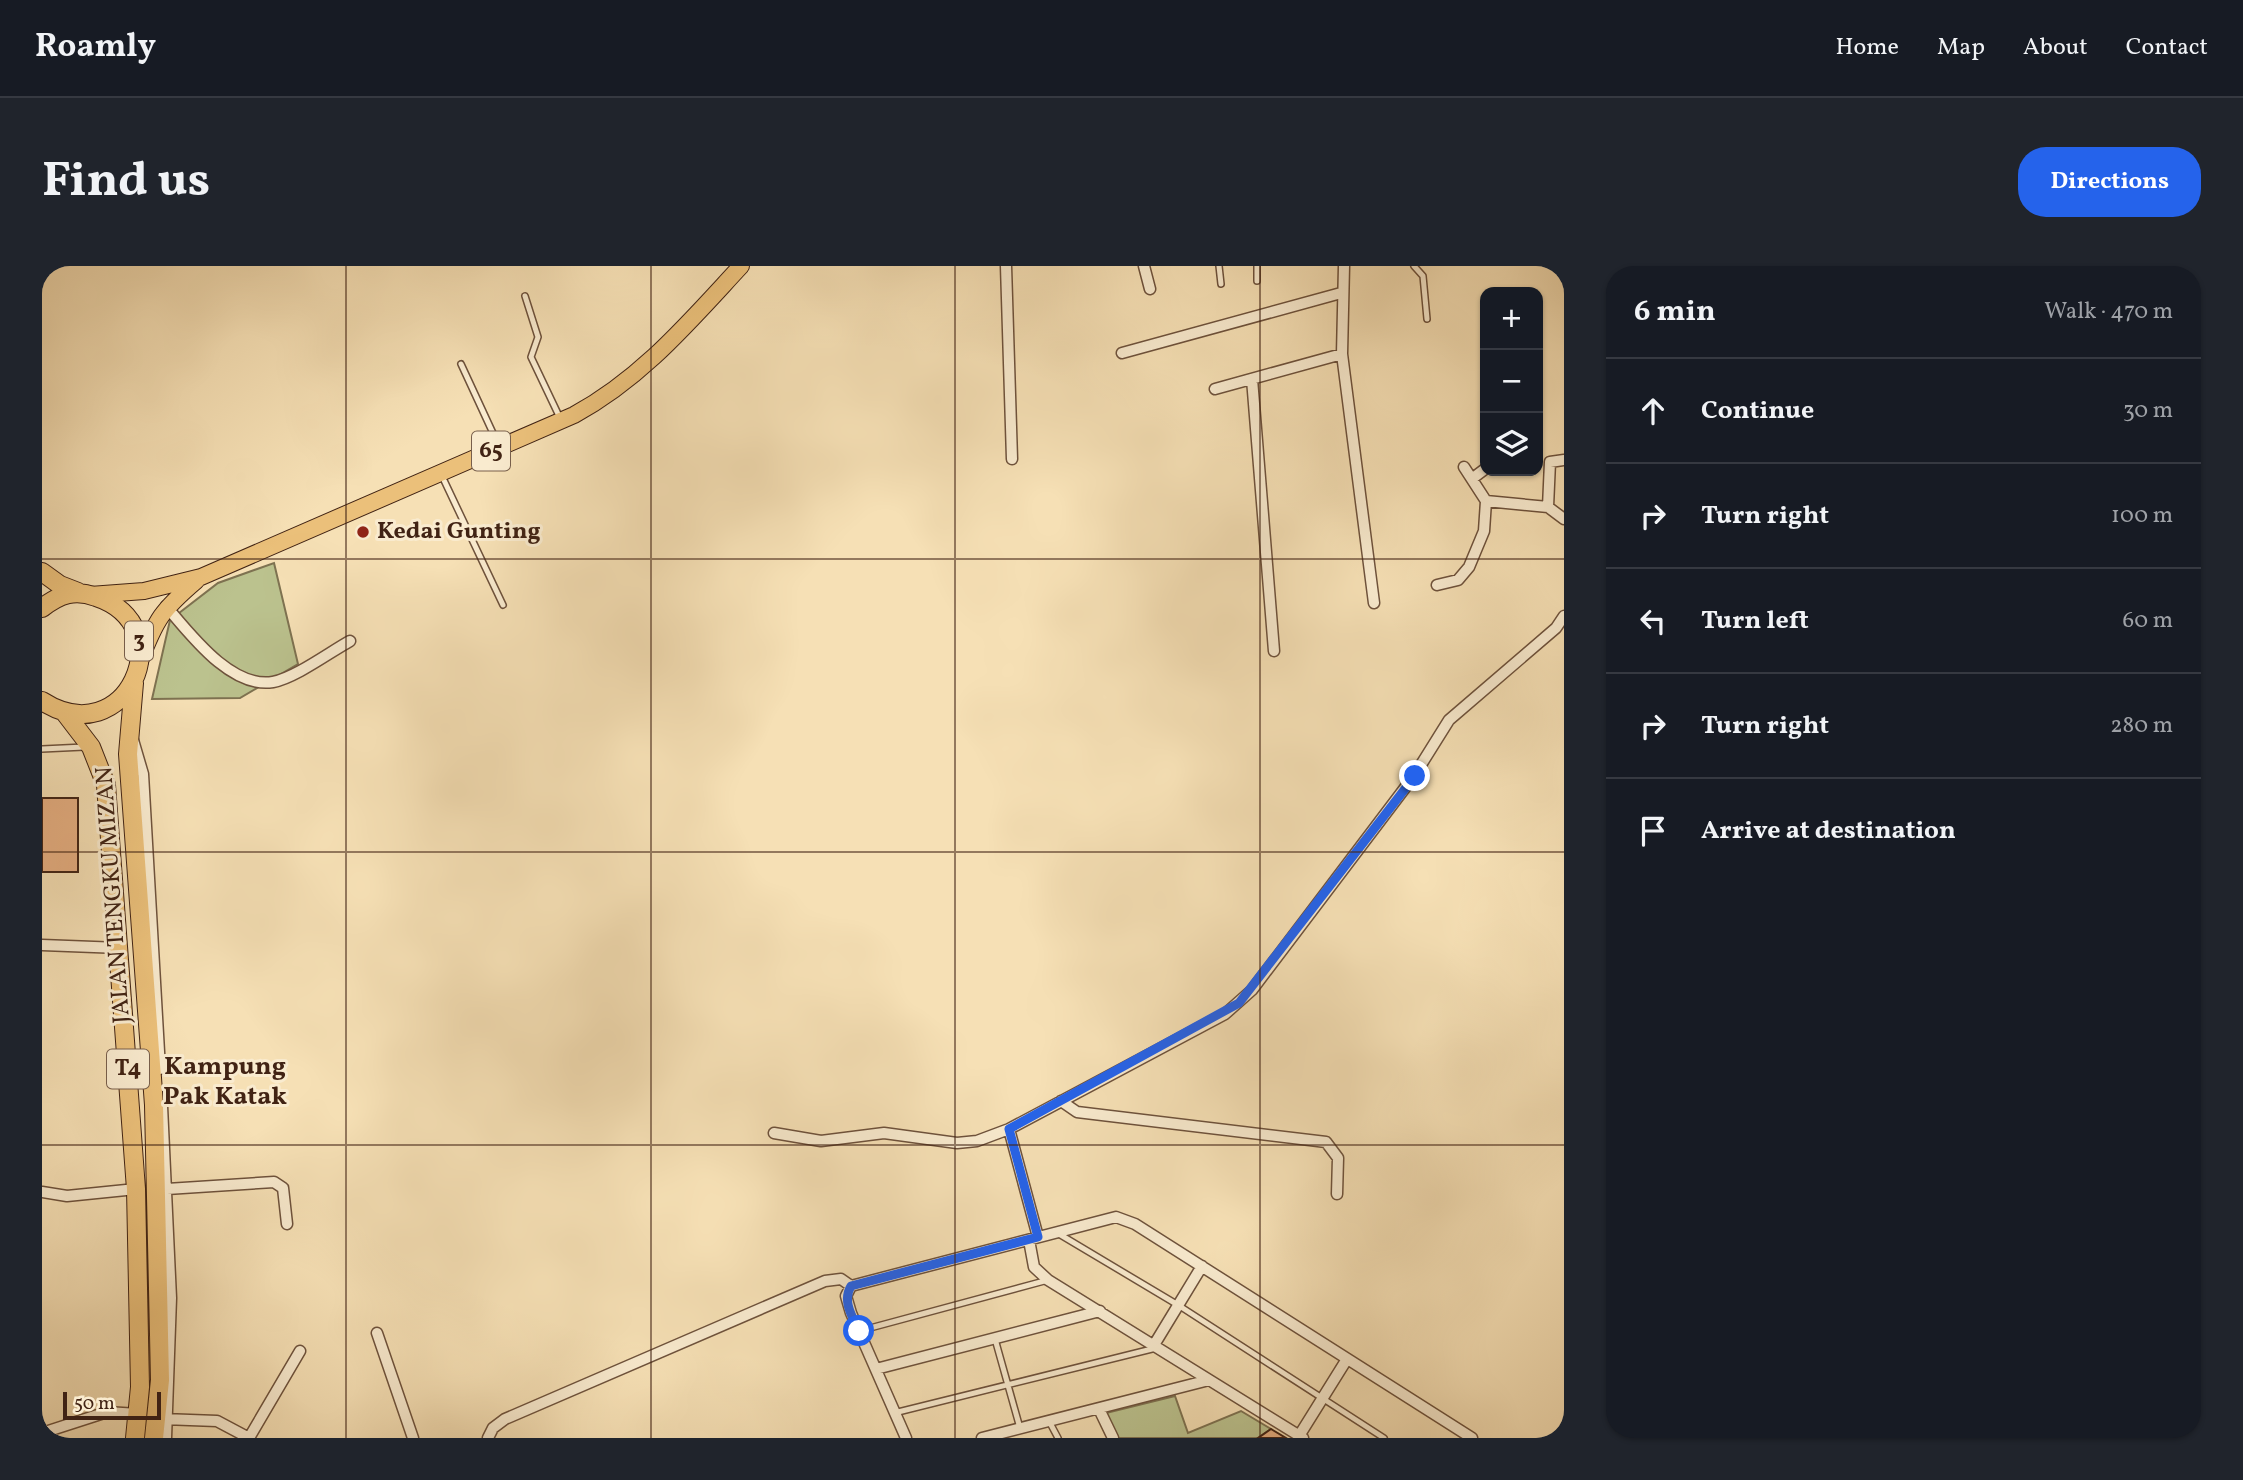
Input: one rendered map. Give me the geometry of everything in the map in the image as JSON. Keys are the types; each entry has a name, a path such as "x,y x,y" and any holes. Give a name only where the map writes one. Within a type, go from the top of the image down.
{"highway":[{"name":"3","path":"42,572 60,585 108,600 123,611 134,626 140,643 140,662 134,683 121,699 105,710 85,715 51,708"},
{"path":"42,608 57,596 84,593"},
{"name":"JALAN TENGKU MIZAN","path":"134,683 130,731 130,789 154,1105 163,1419 154,1438"},
{"name":"JALAN TENGKU MIZAN","path":"51,708 91,747 100,764 106,785 136,1189 139,1289 138,1414 135,1438"}],"main road":[{"name":"65","path":"84,593 144,591 201,577 561,420 613,393 663,351 741,266"},
{"name":"65","path":"140,662 154,625 166,606 201,577"}],"street":[{"path":"1006,266 1012,459"},
{"path":"1144,266 1150,289"},
{"path":"1344,266 1341,293 1342,354 1374,603"},
{"path":"1122,353 1341,293"},
{"path":"1215,388 1342,354"},
{"path":"1252,379 1274,651"},
{"path":"1548,507 1544,462 1564,460"},
{"path":"1437,585 1458,580 1474,560 1484,531 1486,501 1474,478 1464,467"},
{"path":"1474,478 1480,473"},
{"path":"1486,501 1548,507 1564,519"},
{"path":"166,606 222,666 265,682 281,680 350,641"},
{"path":"774,1133 821,1141 884,1133 957,1143 977,1141 1009,1129 1239,1003 1415,776 1450,720 1556,628 1564,615"},
{"path":"130,731 142,774 167,1189 171,1298 163,1419 166,1438"},
{"path":"42,946 120,948"},
{"path":"1061,1101 1077,1112 1326,1142 1338,1158 1337,1194"},
{"path":"1009,1129 1033,1239 1034,1267 1048,1280 1301,1437 1347,1359"},
{"path":"167,1189 274,1182 282,1188 287,1224"},
{"path":"42,1192 67,1196 136,1189"},
{"path":"906,1438 848,1304 846,1296 851,1286 1116,1217 1135,1223 1472,1438"},
{"path":"1156,1347 1202,1266"},
{"path":"488,1438 494,1428 505,1419 825,1280 841,1279 851,1286"},
{"path":"876,1369 1100,1311"},
{"path":"377,1333 413,1438"},
{"path":"163,1419 217,1421 249,1438 300,1352"},
{"path":"982,1438 1015,1432 1209,1380"},
{"path":"1099,1409 1113,1438"},
{"path":"42,1433 107,1412 138,1414"}],"lane":[{"path":"1219,266 1221,284"},
{"path":"1257,266 1257,281"},
{"path":"1414,266 1423,276 1427,319"},
{"path":"525,296 538,337 531,357 561,420"},
{"path":"461,364 500,447"},
{"path":"441,473 454,494 503,605"},
{"path":"42,749 91,747"},
{"path":"1056,1232 1178,1306 1384,1438"},
{"path":"859,1331 1048,1280"},
{"path":"995,1339 1015,1432"},
{"path":"894,1413 1156,1347"},
{"path":"1049,1421 1058,1438"}],"green space":[{"path":"274,563 298,664 240,698 152,699 170,620 218,583"},
{"path":"1175,1396 1188,1433 1241,1411 1271,1429 1258,1438 1118,1438 1106,1413"}],"building":[{"path":"42,798 78,798 78,872 42,872"},
{"path":"1271,1429 1286,1438 1258,1438"}],"place":[{"name":"Kedai Gunting","path":"363,532"}],"district":[{"name":"Kampung Pak Katak","path":"225,1082"}],"route":[{"path":"859,1331 850,1313 846,1296 851,1286 1038,1237 1009,1129 1225,1014 1239,1003 1252,990 1415,776"}]}
